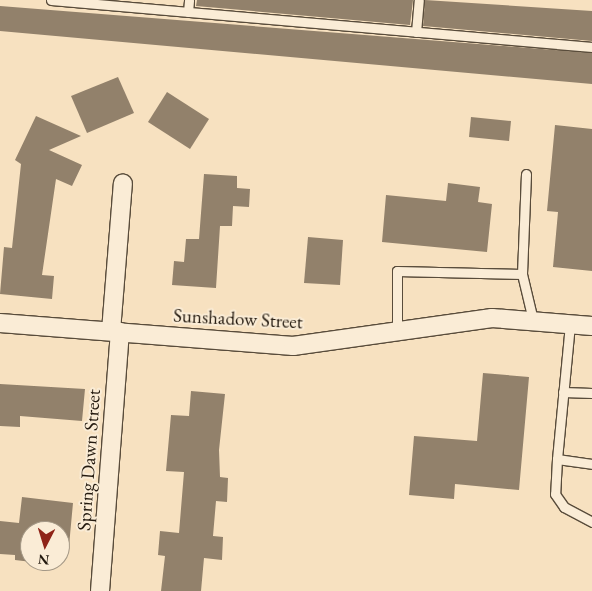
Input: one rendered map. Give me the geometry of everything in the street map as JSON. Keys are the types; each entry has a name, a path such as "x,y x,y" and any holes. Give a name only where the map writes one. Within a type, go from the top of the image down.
{"street":[{"name":"Spring Dawn Street","path":"100,591 124,183"},
{"name":"Sunshadow Street","path":"0,323 293,346 448,321 533,320 592,326"}],"lane":[{"path":"51,0 592,47"},
{"path":"188,12 189,0"},
{"path":"416,32 419,0"},
{"path":"526,174 522,274 533,320"},
{"path":"396,330 397,271 522,274"},
{"path":"570,324 562,392 555,494 564,507 592,522"},
{"path":"562,392 592,393"},
{"path":"557,459 592,464"}],"building":[{"path":"197,0 413,0 410,25 196,6"},
{"path":"425,0 592,11 592,41 423,26"},
{"path":"0,6 592,53 592,84 0,31"},
{"path":"118,77 134,113 87,133 71,96"},
{"path":"167,92 209,119 190,149 148,122"},
{"path":"36,116 81,136 49,150 82,165 72,186 56,179 42,275 54,276 52,299 0,294 4,247 12,248 21,164 15,160"},
{"path":"471,117 511,121 509,141 469,137"},
{"path":"555,125 592,129 592,271 553,267 558,212 547,211"},
{"path":"204,174 237,176 237,188 250,189 249,207 233,206 232,226 220,226 216,288 172,285 174,261 184,262 186,239 199,239"},
{"path":"448,183 480,187 478,202 492,204 487,252 382,242 386,195 446,201"},
{"path":"308,237 343,240 340,285 304,283"},
{"path":"483,373 529,377 519,490 455,484 454,499 409,495 414,436 477,441"},
{"path":"0,384 85,389 82,421 20,416 20,427 0,426"},
{"path":"191,391 225,394 219,450 220,477 228,478 227,502 216,501 213,536 223,537 222,560 204,558 201,591 161,591 165,556 158,555 160,531 179,533 184,472 166,471 171,415 189,416"},
{"path":"22,497 73,503 70,535 70,521 20,521 20,561 15,560 15,555 0,554 0,521 19,523"}]}
